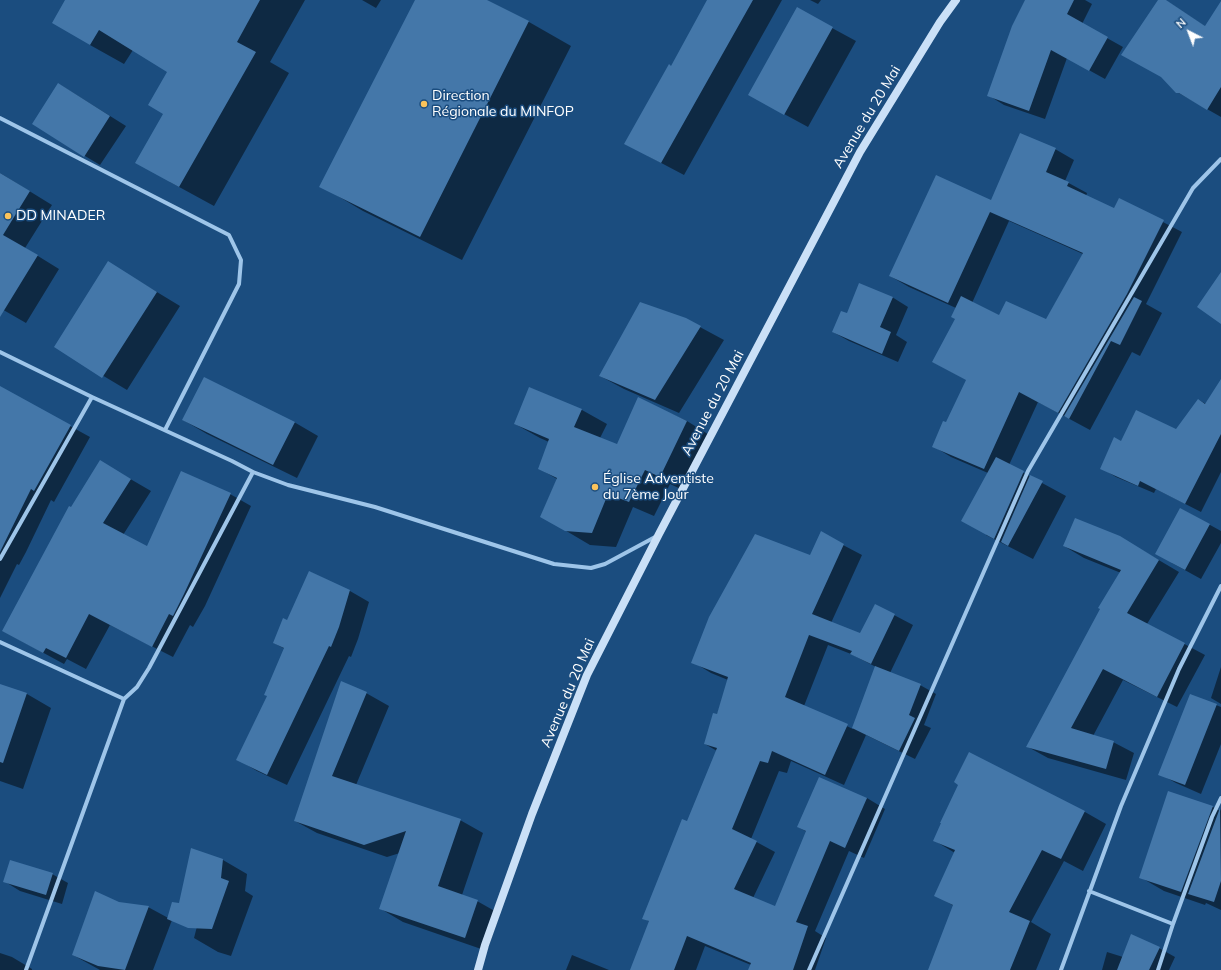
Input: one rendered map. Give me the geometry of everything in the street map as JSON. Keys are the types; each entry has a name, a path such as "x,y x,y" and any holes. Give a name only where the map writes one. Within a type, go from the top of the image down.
{"main road":[{"name":"Avenue du 20 Mai","path":"478,970 485,945 532,814 587,675 659,534 860,152 940,22 956,0"}],"street":[{"path":"0,118 229,235 241,260 239,284 165,430"},
{"path":"809,970 1028,471 1193,188 1221,159"},
{"path":"0,352 92,397 232,460 253,472 288,485 375,507 554,564 591,568 605,564 659,534"},
{"path":"0,559 92,397"},
{"path":"26,970 124,699 137,687 149,668 253,472"},
{"path":"1061,970 1121,806 1179,670 1221,586"},
{"path":"0,642 124,699"},
{"path":"1158,970 1212,817 1221,798"},
{"path":"1089,891 1173,924"}],"building":[{"path":"65,0 260,0 237,42 256,52 179,187 135,163 163,114 148,105 167,72 99,30 90,45 52,23"},
{"name":"Direction Régionale du MINFOP","path":"415,0 487,0 529,21 420,237 319,187"},
{"path":"707,0 753,0 661,163 624,144 669,64 671,66"},
{"path":"1025,0 1074,0 1067,14 1108,37 1089,71 1051,50 1029,111 987,96 1012,26"},
{"path":"1158,0 1166,0 1205,26 1221,1 1221,87 1207,110 1179,93 1176,93 1161,77 1121,55"},
{"path":"797,7 833,27 784,115 748,95"},
{"path":"58,83 110,116 84,157 32,124"},
{"path":"1020,133 1056,148 1046,172 1069,182 1067,186 1114,208 1119,198 1164,220 1127,294 1058,413 1019,392 984,469 932,447 943,421 946,422 966,380 932,362 955,319 951,317 961,296 999,315 1006,301 1046,319 1083,253 990,212 948,303 889,276 936,175 991,200"},
{"path":"0,173 30,191 3,235 38,255 0,317"},
{"path":"108,261 157,292 102,378 54,347"},
{"path":"1221,272 1221,324 1197,307"},
{"path":"859,283 893,297 880,327 891,332 882,354 832,332 841,311 847,313"},
{"path":"1134,297 1142,301 1120,345 1111,341 1069,419 1064,416"},
{"path":"640,302 686,318 701,326 655,400 599,376"},
{"path":"204,377 295,422 273,465 182,420"},
{"path":"1221,379 1221,434 1185,504 1140,481 1138,486 1100,469 1114,437 1121,441 1136,410 1176,429 1198,399 1205,404"},
{"path":"0,386 71,425 34,491 31,489 0,552"},
{"path":"529,387 582,409 574,427 617,444 638,397 687,421 660,477 645,470 629,502 608,494 592,533 565,531 540,517 557,478 538,469 549,439 514,424"},
{"path":"996,457 1024,471 994,539 961,521"},
{"path":"100,460 131,479 103,523 147,546 181,471 231,493 173,616 169,614 152,647 89,614 66,658 46,648 43,653 2,631 69,506 71,507"},
{"path":"1030,475 1043,481 1008,546 1001,542"},
{"path":"1180,508 1210,524 1185,570 1155,554"},
{"path":"1075,518 1120,536 1159,560 1127,613 1185,643 1157,697 1103,669 1071,728 1114,741 1106,769 1026,747 1100,609 1098,608 1121,570 1063,546"},
{"path":"821,531 844,544 812,614 860,633 875,604 895,614 871,664 850,654 852,651 809,635 785,697 848,724 825,775 772,751 768,763 760,761 732,829 757,841 734,889 775,906 806,831 797,827 819,777 867,798 845,848 830,841 796,922 808,926 793,970 748,970 751,963 687,936 674,970 630,970 649,921 642,919 682,819 687,821 717,748 704,744 713,713 717,714 728,677 691,663 709,617 755,534 810,555"},
{"path":"309,571 350,590 339,627 331,647 329,646 267,775 236,760 267,696 264,695 284,648 273,643 283,618 287,620"},
{"path":"875,666 921,684 909,715 915,718 899,751 852,728"},
{"path":"341,681 367,692 332,776 461,819 438,886 478,900 465,938 379,909 406,831 364,845 294,821"},
{"path":"0,684 27,693 3,763 0,762"},
{"path":"1190,694 1217,704 1185,785 1158,775"},
{"path":"969,752 1085,811 1061,859 1042,850 1009,912 1030,921 1010,970 928,970 953,905 934,896 955,850 933,841 958,785 954,782"},
{"path":"1168,791 1213,806 1181,892 1139,878"},
{"path":"1220,808 1221,881 1214,902 1188,894"},
{"path":"191,848 223,859 221,878 229,881 212,929 188,928 167,919 172,902 179,903"},
{"path":"10,860 53,873 46,895 3,882"},
{"path":"95,891 119,902 149,906 125,970 98,966 72,955"},
{"path":"1131,934 1160,947 1149,970 1117,970"}],"place":[{"name":"Direction Régionale du MINFOP","path":"424,104"},
{"name":"DD MINADER","path":"8,216"},
{"name":"Église Adventiste du 7ème Jour","path":"595,487"}]}
